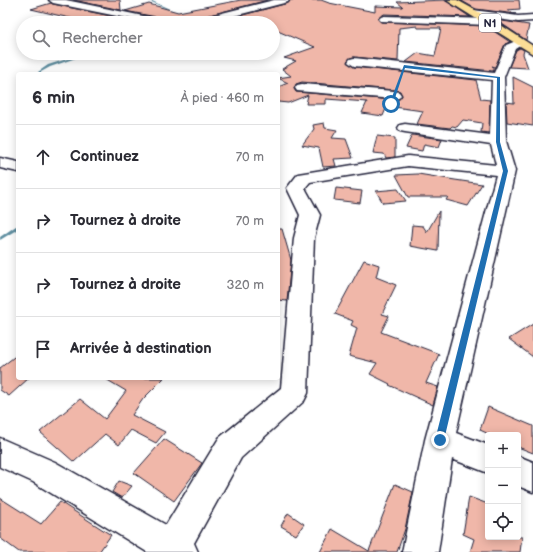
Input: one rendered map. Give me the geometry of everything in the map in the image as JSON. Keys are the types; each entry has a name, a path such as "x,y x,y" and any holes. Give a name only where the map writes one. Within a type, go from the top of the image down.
{"highway":[{"name":"N1","path":"451,1 527,47"}],"street":[{"path":"53,0 131,16"},
{"path":"219,16 285,0"},
{"path":"451,1 468,1"},
{"path":"472,13 518,19 533,18"},
{"path":"384,19 488,22"},
{"path":"420,552 440,440 506,171 498,142 498,77 510,47 527,47"},
{"path":"354,62 406,61 498,77"},
{"path":"302,88 392,100 406,61"},
{"path":"405,128 498,142"},
{"path":"0,452 44,472 176,550 230,448 294,393 304,238 310,215 287,187 304,178 408,161 506,171"},
{"path":"0,163 16,167"},
{"path":"440,440 485,458"},
{"path":"521,472 533,477"}],"building":[{"path":"73,0 120,0 121,10"},
{"path":"241,0 268,0 206,16 151,16 125,11 149,4 178,12"},
{"path":"290,0 321,0 375,12 375,6 403,7 397,2 445,0 470,17 384,14 378,19 381,22 486,26 510,42 505,44 495,67 492,66 495,68 493,71 406,62 418,53 435,56 441,28 418,28 417,26 399,28 398,61 354,57 347,61 354,67 476,80 481,99 490,100 489,133 481,132 482,123 463,120 457,127 452,126 450,128 417,124 423,111 387,106 383,116 362,113 367,102 326,99 326,104 306,104 308,95 288,103 280,102 280,86 288,83 280,78 291,76 282,69 296,61 284,58 315,47 280,32 280,16 239,16 288,3","holes":["302,82 400,91 402,96 399,99 394,100 296,92 294,89 296,84"]},
{"path":"460,0 519,0 520,9 507,10 516,14 476,9"},
{"path":"51,3 110,16 61,16 31,9"},
{"path":"496,20 529,25 526,40"},
{"path":"520,48 524,50 523,54 528,68 509,67 516,50"},
{"path":"513,77 533,87 533,126 507,122 506,102 514,103"},
{"path":"324,123 325,128 337,130 332,138 346,139 353,158 334,159 336,166 323,167 319,148 302,145 314,129 313,125"},
{"path":"412,135 442,139 439,147 424,144 422,151 406,148"},
{"path":"377,136 395,138 395,157 386,158 384,154 373,153"},
{"path":"418,174 482,184 468,206 446,200 448,197 408,197 396,175"},
{"path":"336,188 362,191 360,203 334,200"},
{"path":"398,189 406,201 383,203 376,191"},
{"path":"439,211 438,251 410,246 412,225 423,226 427,232"},
{"path":"280,229 282,229 291,260 287,301 280,300"},
{"path":"364,260 379,265 376,277 396,285 382,314 389,316 381,332 439,354 426,383 438,387 433,405 389,385 390,384 370,374 377,363 349,356 357,328 351,325 353,321 335,314"},
{"path":"533,324 533,357 509,339"},
{"path":"16,356 16,380 27,380 9,396 0,390 0,368"},
{"path":"107,380 162,380 143,399 132,415 165,432 156,443 131,430 119,445 105,434 74,462 40,432 80,399 105,419 126,391"},
{"path":"488,407 533,426 533,453 521,448 521,432 485,432 480,430"},
{"path":"164,439 202,463 174,501 134,473"},
{"path":"119,481 132,486 122,498 112,492"},
{"path":"395,484 413,492 405,529 397,552 320,552 332,529 369,551"},
{"path":"469,497 485,503 485,540 521,540 522,537 520,552 470,552 474,539 463,534"},
{"path":"0,498 41,524 60,502 111,535 99,552 19,552 0,538"},
{"path":"288,513 304,524 296,535 281,526"}],"waterway":[{"path":"148,0 175,12"},
{"path":"39,72 49,66 67,60"},
{"path":"0,239 16,228"}],"route":[{"path":"391,104 404,66 498,77 498,142 506,171 440,440"}]}
